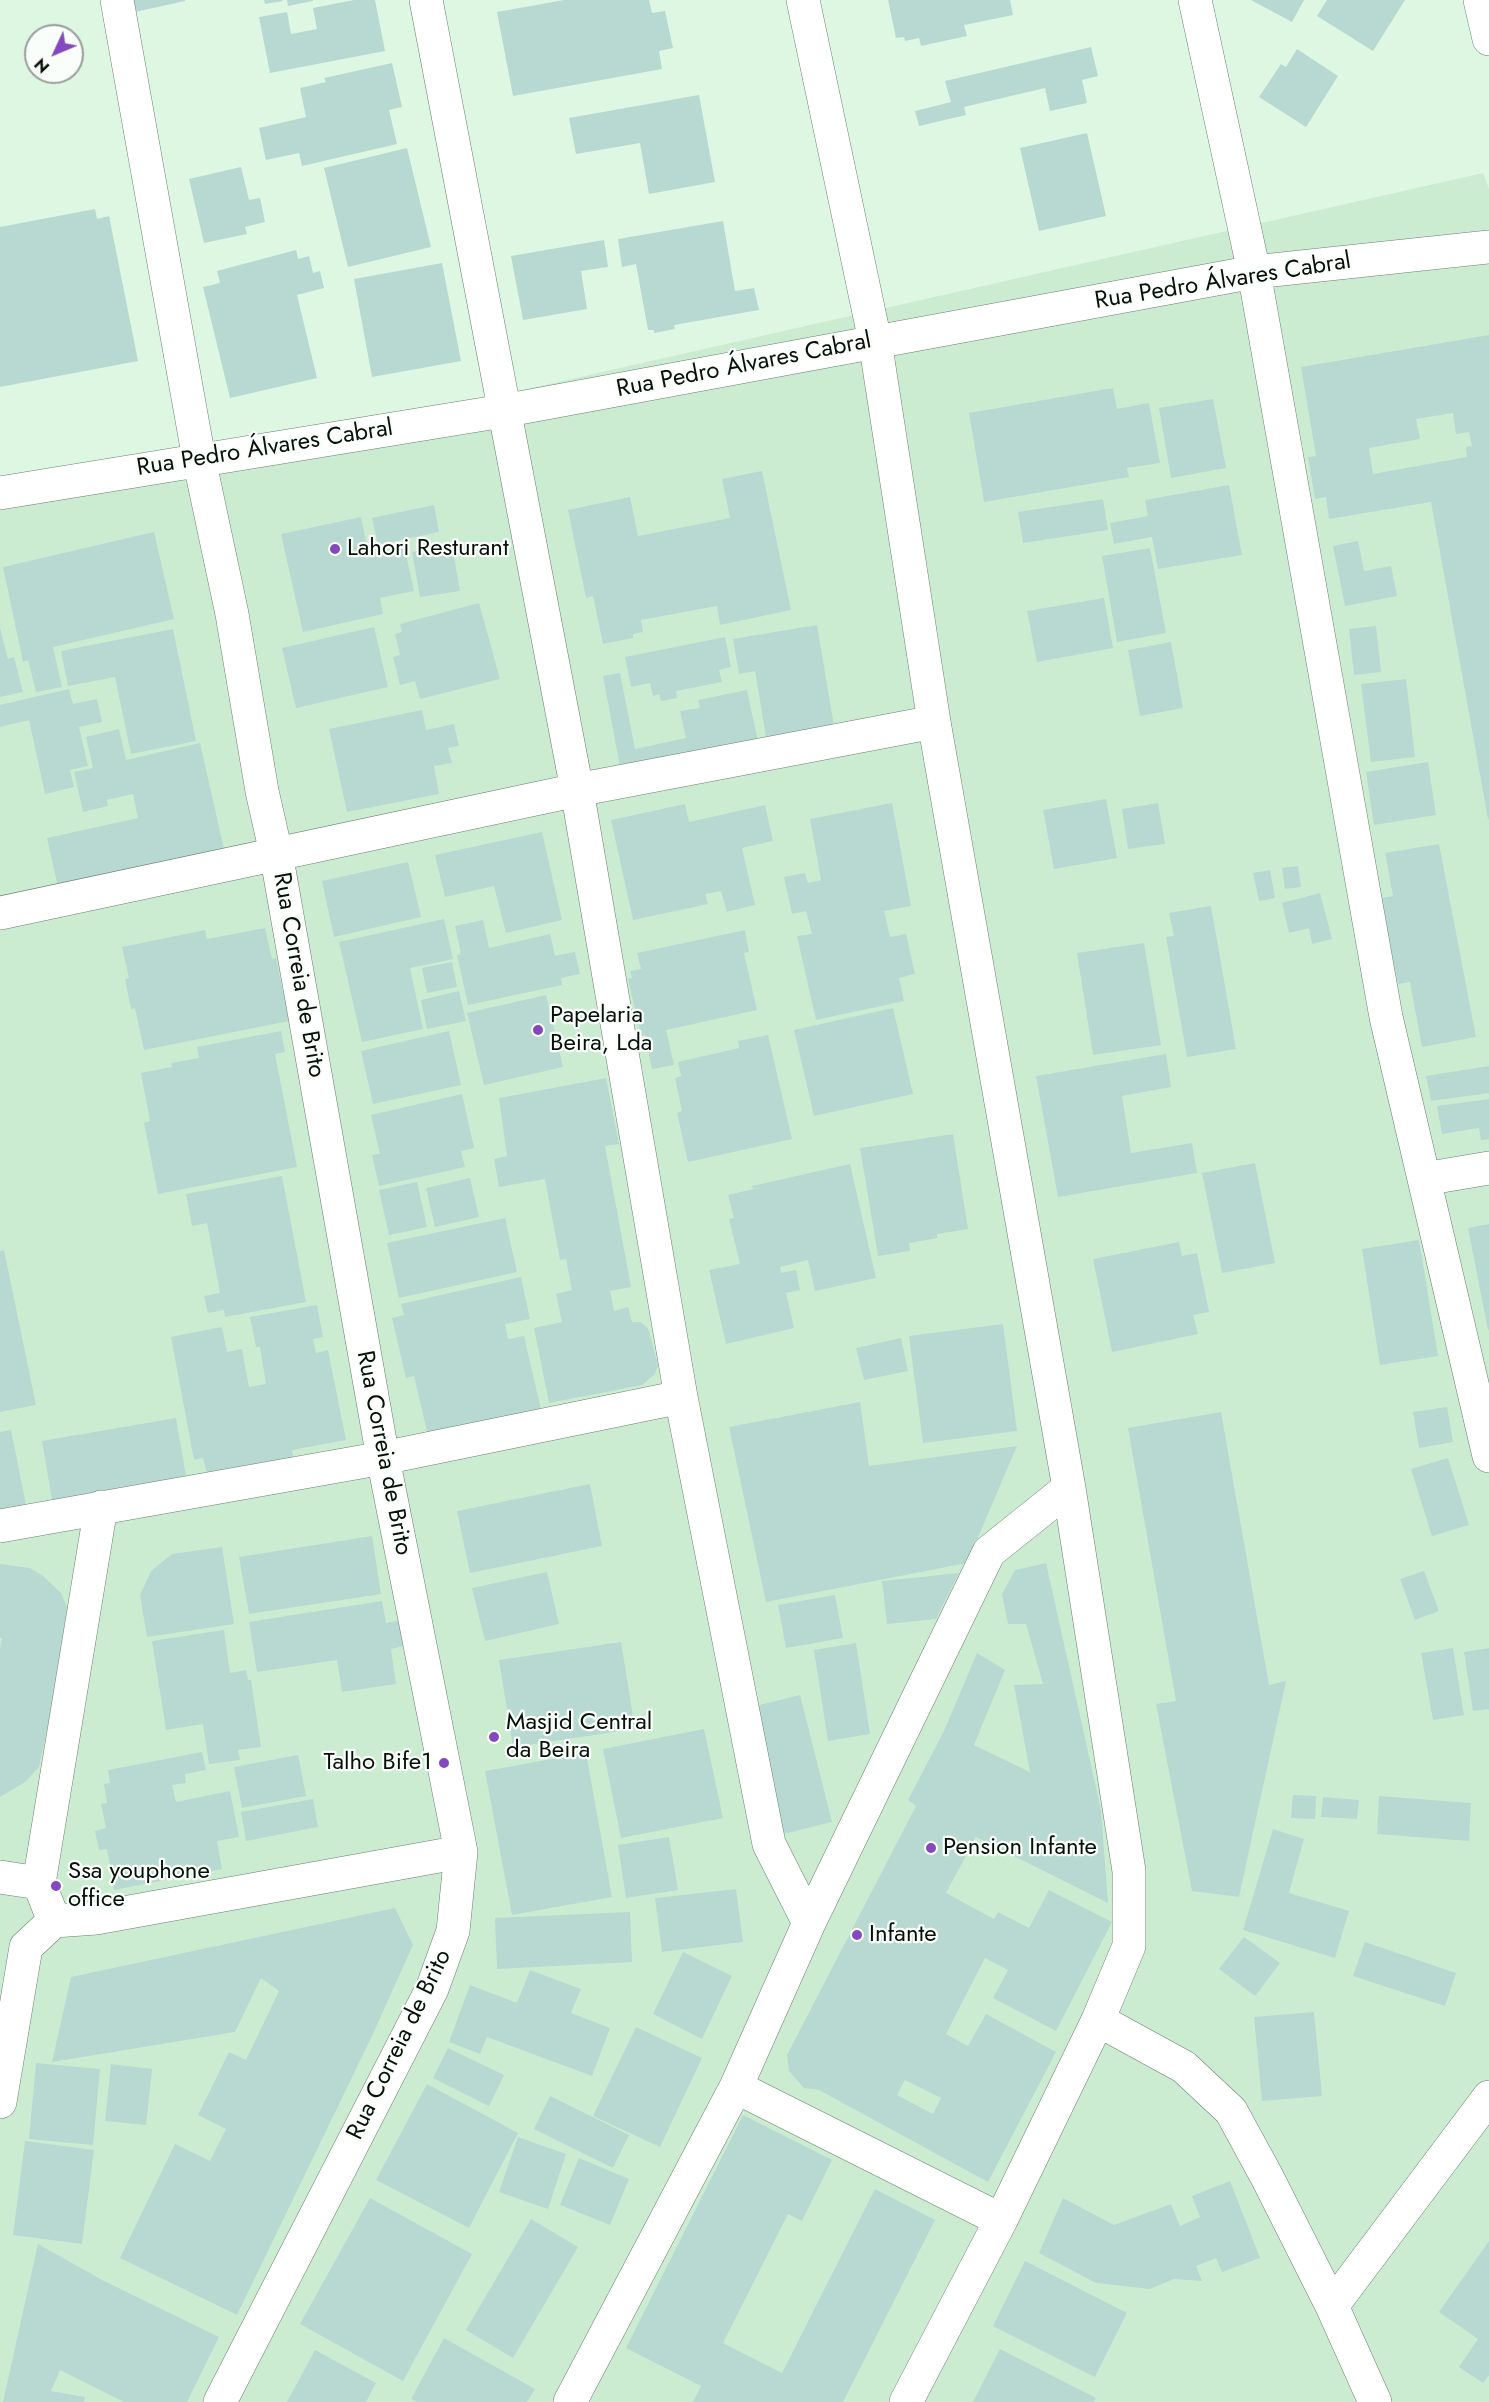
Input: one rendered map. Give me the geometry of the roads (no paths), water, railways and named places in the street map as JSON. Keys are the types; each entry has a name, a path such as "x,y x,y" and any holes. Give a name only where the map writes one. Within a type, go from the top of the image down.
{"street":[{"name":"Rua Correia de Brito","path":"117,0 199,459 232,614 262,790 276,853 382,1458 461,1852 453,1931 432,1989 220,2402"},
{"path":"426,0 577,790 681,1397 769,1844 809,1923"},
{"path":"803,0 875,341 934,722 1069,1488 1129,1871 1129,1946 1098,2020 1000,2220 906,2402"},
{"path":"1195,0 1254,272 1386,1017 1489,1456"},
{"path":"1480,0 1489,39"},
{"name":"Rua Pedro Álvares Cabral","path":"0,493 503,411 1254,272 1489,247"},
{"path":"0,913 577,790 934,722"},
{"path":"1424,1179 1489,1167"},
{"path":"0,1526 382,1458 681,1397"},
{"path":"570,2402 736,2087 809,1923 989,1552 1069,1488"},
{"path":"54,1921 39,1883 101,1508"},
{"path":"0,2102 13,1946 54,1921 96,1918 461,1852"},
{"path":"0,1877 39,1883"},
{"path":"1098,2020 1184,2067 1231,2111 1332,2306 1375,2402"},
{"path":"736,2087 1000,2220"},
{"path":"1332,2306 1489,2097"}],"place":[{"name":"Lahori Resturant","path":"335,549"},
{"name":"Papelaria Beira, Lda","path":"538,1030"},
{"name":"Masjid Central da Beira","path":"494,1737"},
{"name":"Talho Bife1","path":"444,1763"},
{"name":"Pension Infante","path":"931,1848"},
{"name":"Ssa youphone office","path":"56,1886"},
{"name":"Infante","path":"857,1935"}]}
